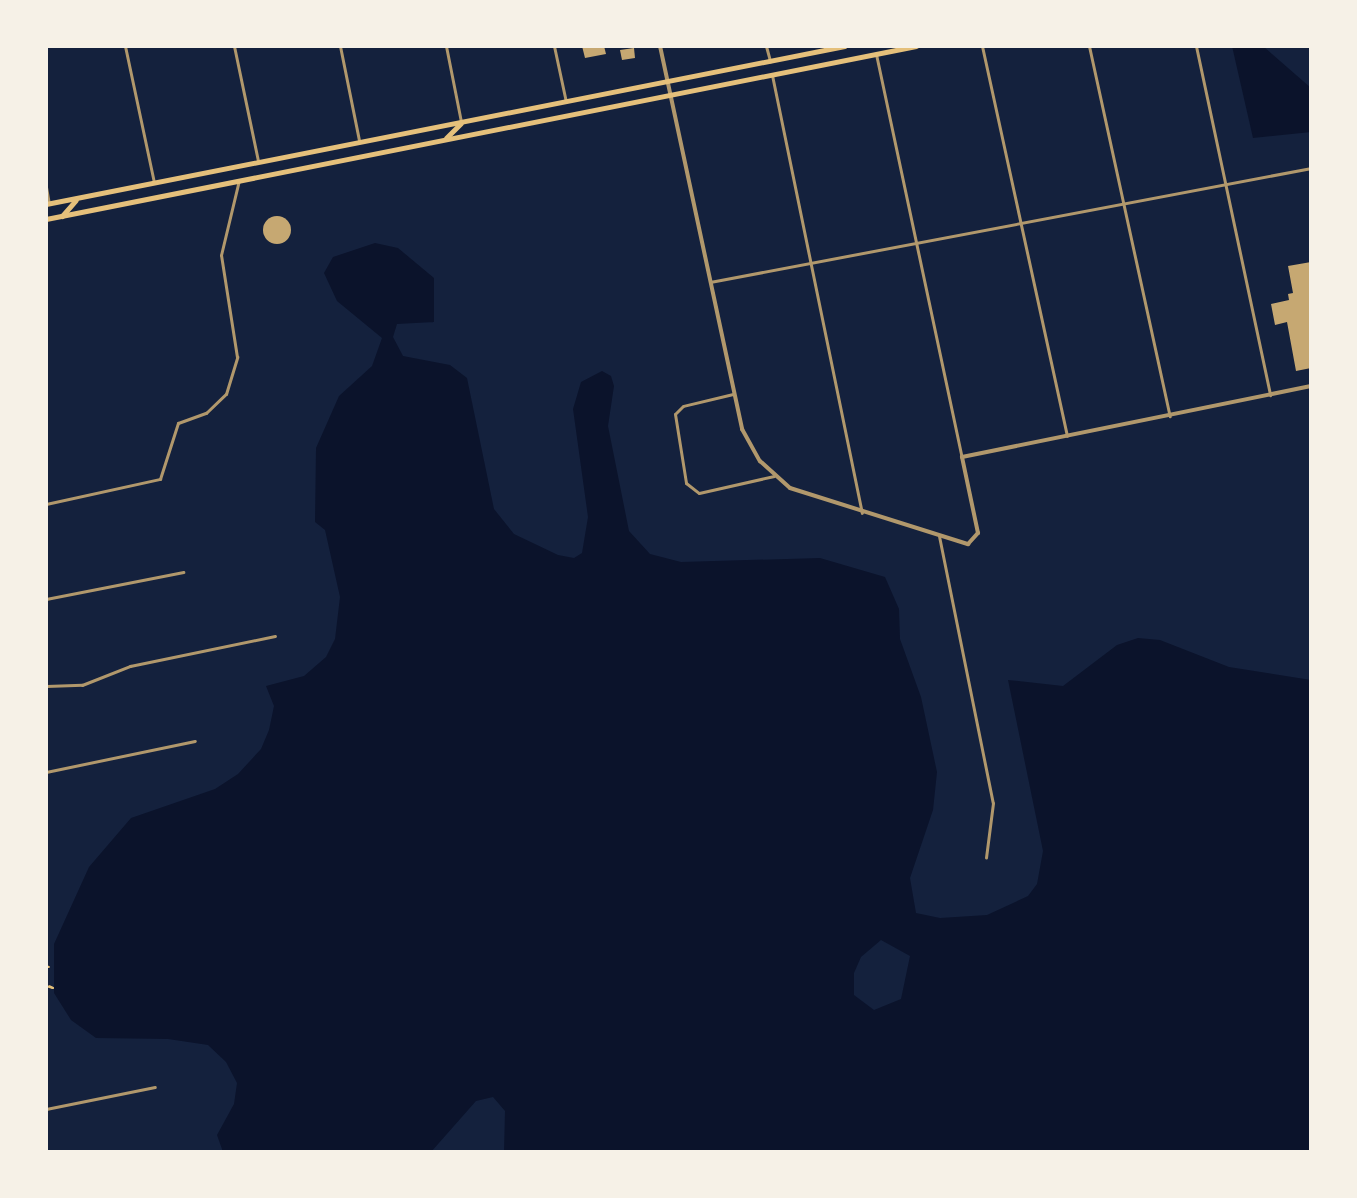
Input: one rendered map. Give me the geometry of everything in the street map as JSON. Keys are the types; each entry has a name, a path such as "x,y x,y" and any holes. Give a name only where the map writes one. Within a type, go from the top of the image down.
{"main road":[{"path":"47,205 845,46"},
{"path":"46,219 916,46"},
{"path":"443,140 461,122"},
{"path":"62,216 71,202 84,197"}],"street":[{"path":"125,46 154,182"},
{"path":"234,46 258,161"},
{"path":"340,46 359,141"},
{"path":"446,46 461,122"},
{"path":"554,46 566,102"},
{"path":"660,46 742,429 774,476 790,488 968,544 977,537 962,457 919,244 876,54"},
{"path":"766,46 770,61"},
{"path":"982,46 1067,436"},
{"path":"1089,46 1170,416"},
{"path":"1196,46 1270,395"},
{"path":"772,75 862,513"},
{"path":"710,282 1311,168"},
{"path":"46,504 160,479 178,423 206,413 223,400 237,357 221,255 239,180"},
{"path":"46,187 47,205"},
{"path":"962,457 1311,386"},
{"path":"733,394 683,406 675,414 686,483 699,493 774,476"},
{"path":"939,536 993,803 986,858"},
{"path":"46,599 183,572"},
{"path":"46,686 82,685 130,666 275,636"},
{"path":"46,772 195,741"},
{"path":"46,1109 155,1087"}],"water":[{"path":"1232,46 1263,46 1311,88 1311,132 1253,138"},
{"path":"375,243 398,248 434,278 434,322 397,324 393,337 403,356 450,365 467,378 494,509 514,534 558,555 574,558 582,553 588,517 573,409 581,382 602,371 611,376 614,386 608,426 629,531 650,554 681,562 820,558 885,577 899,609 900,639 921,697 937,772 933,810 910,878 916,913 940,918 987,915 1028,896 1037,884 1043,851 1008,680 1063,686 1117,645 1138,638 1160,640 1229,667 1311,680 1311,1152 504,1152 505,1111 493,1097 476,1101 431,1152 223,1152 217,1135 234,1104 237,1083 226,1062 208,1045 168,1039 96,1038 71,1020 54,993 54,944 89,867 131,818 215,789 238,774 261,749 269,730 274,706 266,686 304,676 326,657 335,639 340,597 325,530 315,522 316,448 339,396 372,366 382,338 337,301 324,273 333,257","holes":["881,940 910,956 901,999 874,1010 854,995 854,973 861,957"]}],"building":[{"path":"582,46 604,46 606,54 585,58"},
{"path":"634,48 635,58 622,60 620,50"},
{"path":"277,216 287,220 291,230 287,240 277,244 267,240 263,230 267,220"},
{"path":"1311,262 1311,368 1296,371 1287,322 1275,325 1271,304 1289,300 1288,294 1293,293 1288,266"}]}
